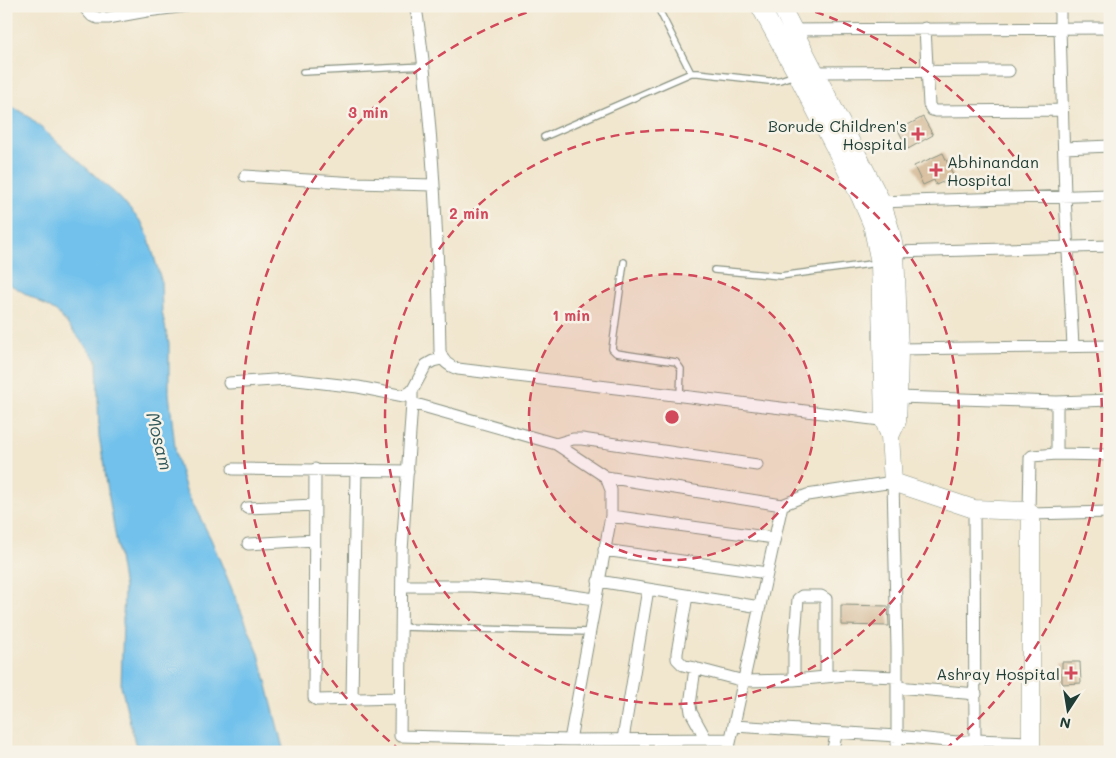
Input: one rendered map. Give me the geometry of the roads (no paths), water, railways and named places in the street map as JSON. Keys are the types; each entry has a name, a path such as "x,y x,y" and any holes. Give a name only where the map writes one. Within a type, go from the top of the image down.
{"main road":[{"path":"760,6 797,74 890,229 895,252 899,349 898,397 890,426"},
{"path":"780,6 815,72 873,203 872,224 880,263 894,482 974,509 1030,513 1031,747"}],"street":[{"path":"83,6 92,16 98,18 115,11 187,6"},
{"path":"414,6 417,14 424,66 433,185 438,257 440,351 442,359 450,367 680,396 890,426"},
{"path":"1060,6 1065,196 1073,346"},
{"path":"925,28 926,72 929,105 932,110 1062,110"},
{"path":"774,32 793,29 1110,28"},
{"path":"815,72 1009,71"},
{"path":"1064,148 1110,146"},
{"path":"245,176 356,183 433,185"},
{"path":"873,203 1110,195"},
{"path":"895,252 1110,246"},
{"path":"899,349 1110,346"},
{"path":"442,359 433,360 426,365 412,397 402,551 400,736 570,740 731,739"},
{"path":"230,383 288,379 412,397 556,444 606,477 782,505 807,495 894,482 897,752"},
{"path":"898,397 1058,402 1110,400"},
{"path":"1056,454 1058,402"},
{"path":"556,444 573,438 757,464"},
{"path":"1110,454 1032,456 1030,458 1030,513 1110,512"},
{"path":"233,469 408,471"},
{"path":"315,470 314,698 317,700 401,698"},
{"path":"352,699 356,470"},
{"path":"570,740 611,516 611,490 606,477"},
{"path":"247,508 314,505"},
{"path":"728,752 782,505"},
{"path":"974,509 975,740"},
{"path":"611,516 774,538"},
{"path":"248,544 314,540"},
{"path":"604,550 767,573"},
{"path":"598,581 760,607"},
{"path":"402,586 472,586 537,591 595,599"},
{"path":"623,740 648,589"},
{"path":"687,596 677,658 683,666 744,681 794,680 826,676 897,682 976,694"},
{"path":"794,680 794,648 798,599 802,596 821,596 826,599 826,676"},
{"path":"695,668 690,712 706,739"},
{"path":"734,726 897,736 957,742 975,740 1031,747"},
{"path":"832,752 837,732"}],"lane":[{"path":"657,6 691,73"},
{"path":"303,72 424,66"},
{"path":"544,137 691,73 698,72 769,81 780,80 797,74"},
{"path":"624,262 612,349 616,353 676,362 681,369 680,396"},
{"path":"714,270 780,276 880,263"},
{"path":"401,627 589,632"}],"water":[{"name":"Mosam","path":"6,103 28,116 119,197 142,223 148,236 161,280 162,312 169,344 169,393 176,456 186,490 211,539 259,654 284,752 141,752 135,743 121,686 124,588 99,436 97,360 58,313 6,282"}],"place":[{"name":"Borude Children's Hospital","path":"918,134"},
{"name":"Abhinandan Hospital","path":"936,170"},
{"name":"Ashray Hospital","path":"1071,673"}]}
